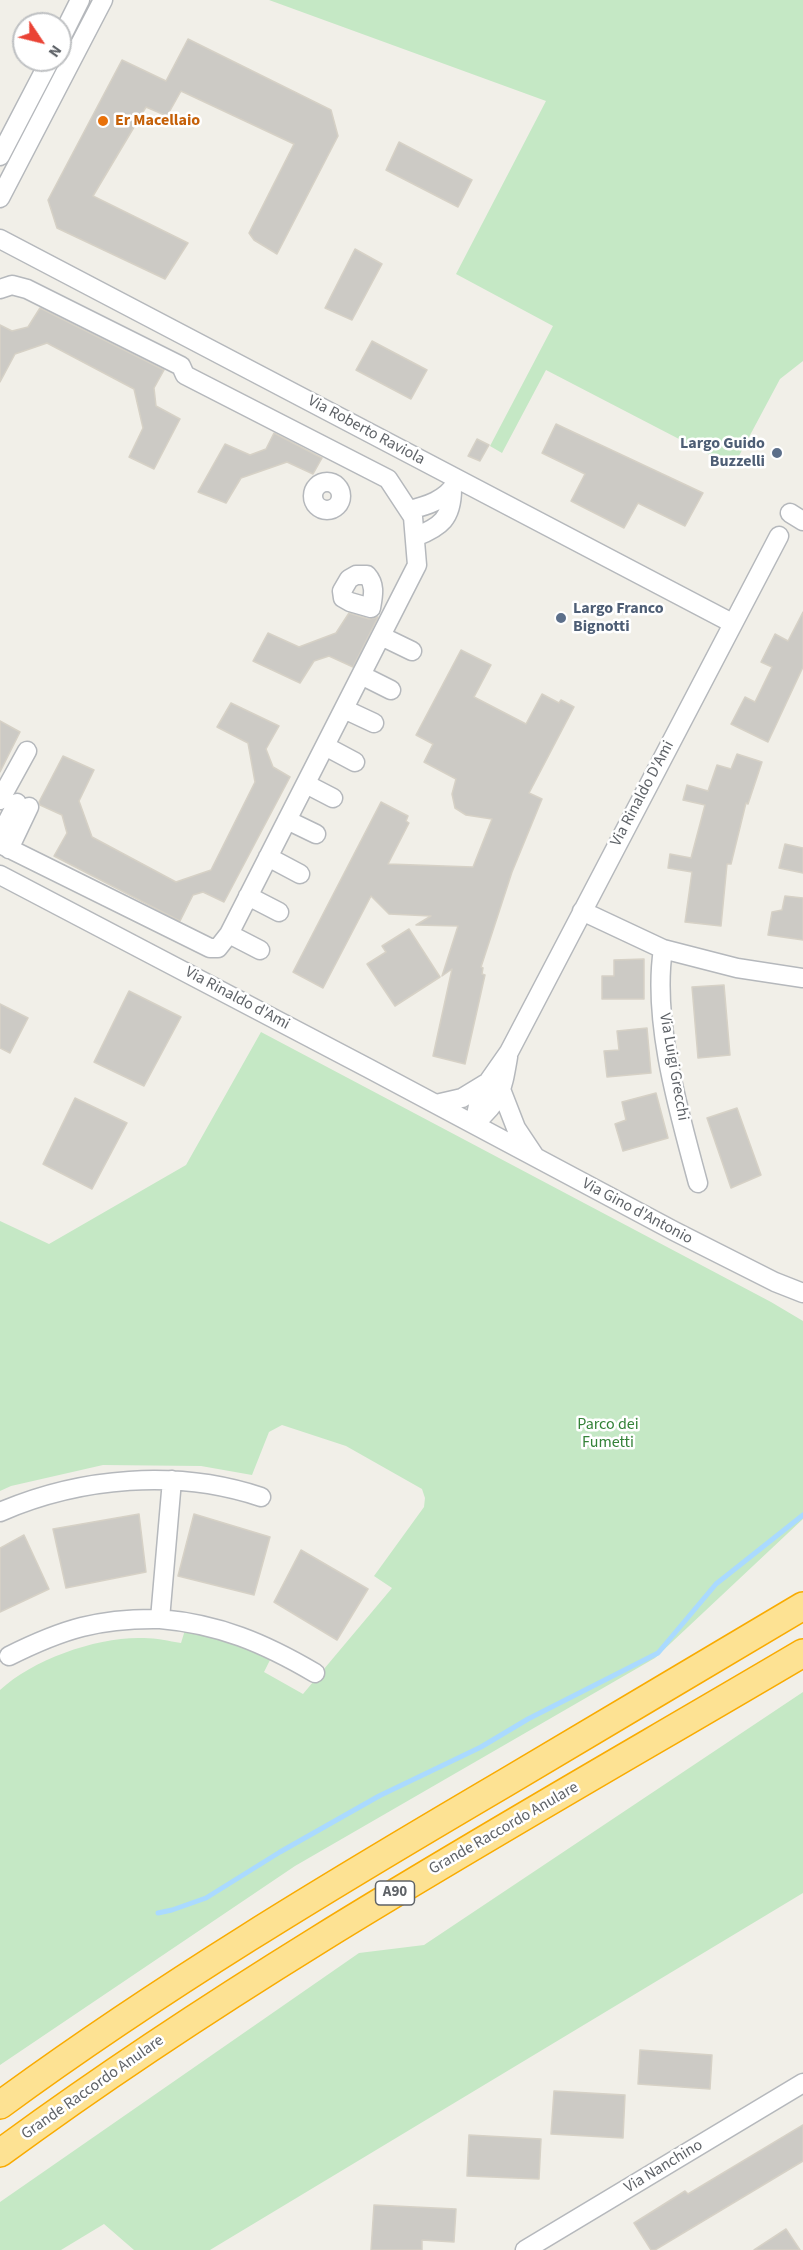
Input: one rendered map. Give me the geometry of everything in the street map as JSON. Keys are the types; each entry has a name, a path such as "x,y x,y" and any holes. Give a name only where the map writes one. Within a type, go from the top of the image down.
{"highway":[{"name":"A90","path":"0,2104 152,2000 264,1928 803,1606"},
{"name":"Grande Raccordo Anulare","path":"0,2153 117,2070 265,1973 411,1883 803,1653"}],"street":[{"path":"72,16 80,0"},
{"path":"0,198 103,0"},
{"path":"0,156 44,72"},
{"name":"Via Roberto Raviola","path":"0,240 455,484 732,623"},
{"path":"0,289 12,285 27,289 181,366 185,375 388,479 413,517 417,564 229,934 218,948 210,948 3,843 16,803 27,752"},
{"path":"328,482 337,451"},
{"path":"409,510 427,506 455,484"},
{"path":"415,537 442,523 452,505 455,484"},
{"name":"Via Rinaldo D'Ami","path":"474,1124 479,1096 485,1084 508,1052 779,536"},
{"path":"371,608 385,628 412,651"},
{"path":"361,675 391,690"},
{"path":"344,709 374,723"},
{"path":"325,746 355,762"},
{"path":"306,784 333,798"},
{"path":"287,820 316,834"},
{"path":"268,857 300,874"},
{"name":"Via Rinaldo d'Ami","path":"0,875 474,1124"},
{"path":"248,896 279,912"},
{"path":"582,911 663,949 737,968 803,978"},
{"path":"229,934 260,950"},
{"name":"Via Luigi Grecchi","path":"663,949 661,978 664,1033 680,1116 698,1183"},
{"name":"Via Rinaldo D'Ami","path":"508,1052 502,1092 516,1128 537,1159"},
{"name":"Via Rinaldo D'Ami","path":"436,1104 462,1098 485,1084"},
{"path":"474,1124 494,1105 502,1092"},
{"name":"Via Gino d'Antonio","path":"474,1124 734,1263 803,1293"},
{"path":"0,1512 28,1501 84,1486 121,1482 172,1480 218,1485 261,1497"},
{"path":"160,1619 172,1480"},
{"path":"9,1656 53,1636 89,1624 111,1620 160,1619 203,1624 246,1637 315,1672"},
{"name":"Via Nanchino","path":"525,2250 803,2083"}],"green space":[{"path":"269,0 803,0 803,361 780,379 733,467 546,370 502,453 490,446 553,326 456,274 546,101"},
{"name":"Parco dei Fumetti","path":"261,1032 803,1321 803,1519 655,1658 295,1866 0,2065 0,1690 48,1659 87,1645 126,1638 153,1638 181,1643 185,1630 215,1635 271,1658 264,1672 303,1694 392,1588 374,1576 424,1507 425,1498 422,1489 346,1446 282,1425 269,1432 252,1475 201,1466 103,1465 11,1486 0,1491 0,1221 49,1244 186,1165"},
{"path":"803,1692 803,1893 210,2250 134,2250 104,2224 61,2250 0,2250 0,2202 359,1953 424,1945"}],"building":[{"path":"188,39 331,110 338,136 277,254 254,240 249,233 294,144 181,91 167,116 146,107 93,196 188,243 165,279 57,228 48,200 122,60 166,81"},
{"path":"399,142 472,180 458,207 386,170"},
{"path":"355,249 382,264 352,320 325,308"},
{"path":"40,308 164,370 154,388 156,406 180,419 154,469 129,457 143,428 134,389 47,343 15,354 0,382 0,325 12,331 28,327"},
{"path":"372,341 427,370 411,399 356,370"},
{"path":"556,424 703,493 685,526 638,503 624,528 571,501 585,474 542,453"},
{"path":"274,433 322,458 313,474 287,462 241,478 226,503 198,492 225,444 250,455 266,449"},
{"path":"477,439 489,445 480,461 468,456"},
{"path":"803,612 803,667 768,742 731,724 745,697 755,702 772,667 761,662 775,634 788,641"},
{"path":"349,613 369,619 378,617 353,667 329,656 314,661 300,683 253,661 268,633 299,647 336,633"},
{"path":"461,650 491,665 474,697 526,724 542,694 559,703 561,700 574,707 529,793 542,799 512,872 481,967 483,968 482,974 485,975 465,1064 433,1056 452,969 442,976 458,926 416,925 431,916 389,914 371,896 323,988 293,972 381,802 408,816 406,821 409,823 388,864 473,867 492,819 466,815 455,808 452,794 456,779 424,762 433,744 416,735"},
{"path":"231,703 279,726 266,749 273,767 290,777 224,902 203,892 193,895 180,921 54,856 67,833 62,815 40,805 39,802 63,756 94,770 79,801 92,837 176,882 211,870 255,782 248,743 217,727"},
{"path":"0,721 20,732 0,772"},
{"path":"737,754 762,762 748,804 746,803 731,864 727,864 721,926 685,922 692,872 668,868 670,854 691,858 705,805 683,800 687,785 708,791 717,765 731,769"},
{"path":"785,844 803,848 803,873 779,868"},
{"path":"785,896 803,898 803,940 768,935 772,912 782,910"},
{"path":"409,929 440,977 395,1006 367,964 386,952 382,946"},
{"path":"644,959 644,999 602,999 602,976 614,976 614,960"},
{"path":"724,985 730,1055 698,1058 692,987"},
{"path":"129,991 181,1017 144,1086 94,1062"},
{"path":"0,1004 28,1018 10,1053 0,1048"},
{"path":"647,1028 651,1073 607,1077 604,1051 619,1050 617,1031"},
{"path":"656,1093 668,1138 623,1151 615,1124 626,1120 622,1102"},
{"path":"75,1098 127,1123 92,1189 43,1164"},
{"path":"737,1108 761,1175 731,1188 707,1118"},
{"path":"139,1514 146,1572 66,1588 53,1529"},
{"path":"194,1514 270,1537 254,1595 178,1576"},
{"path":"24,1535 49,1589 0,1612 0,1548"},
{"path":"301,1550 368,1589 337,1640 274,1602"},
{"path":"640,2050 712,2055 710,2089 638,2084"},
{"path":"554,2091 625,2095 623,2138 551,2134"},
{"path":"803,2125 803,2161 655,2250 651,2250 634,2223 685,2191 688,2194"},
{"path":"469,2135 541,2139 539,2179 467,2176"},
{"path":"374,2205 456,2209 454,2242 422,2240 422,2250 371,2250"},
{"path":"786,2229 800,2250 754,2250"}],"waterway":[{"path":"158,1913 206,1898 280,1852 379,1796 481,1747 528,1719 658,1653 716,1584 803,1515"}],"place":[{"name":"Er Macellaio","path":"103,121"},
{"name":"Largo Guido Buzzelli","path":"777,453"},
{"name":"Largo Franco Bignotti","path":"561,618"}]}
